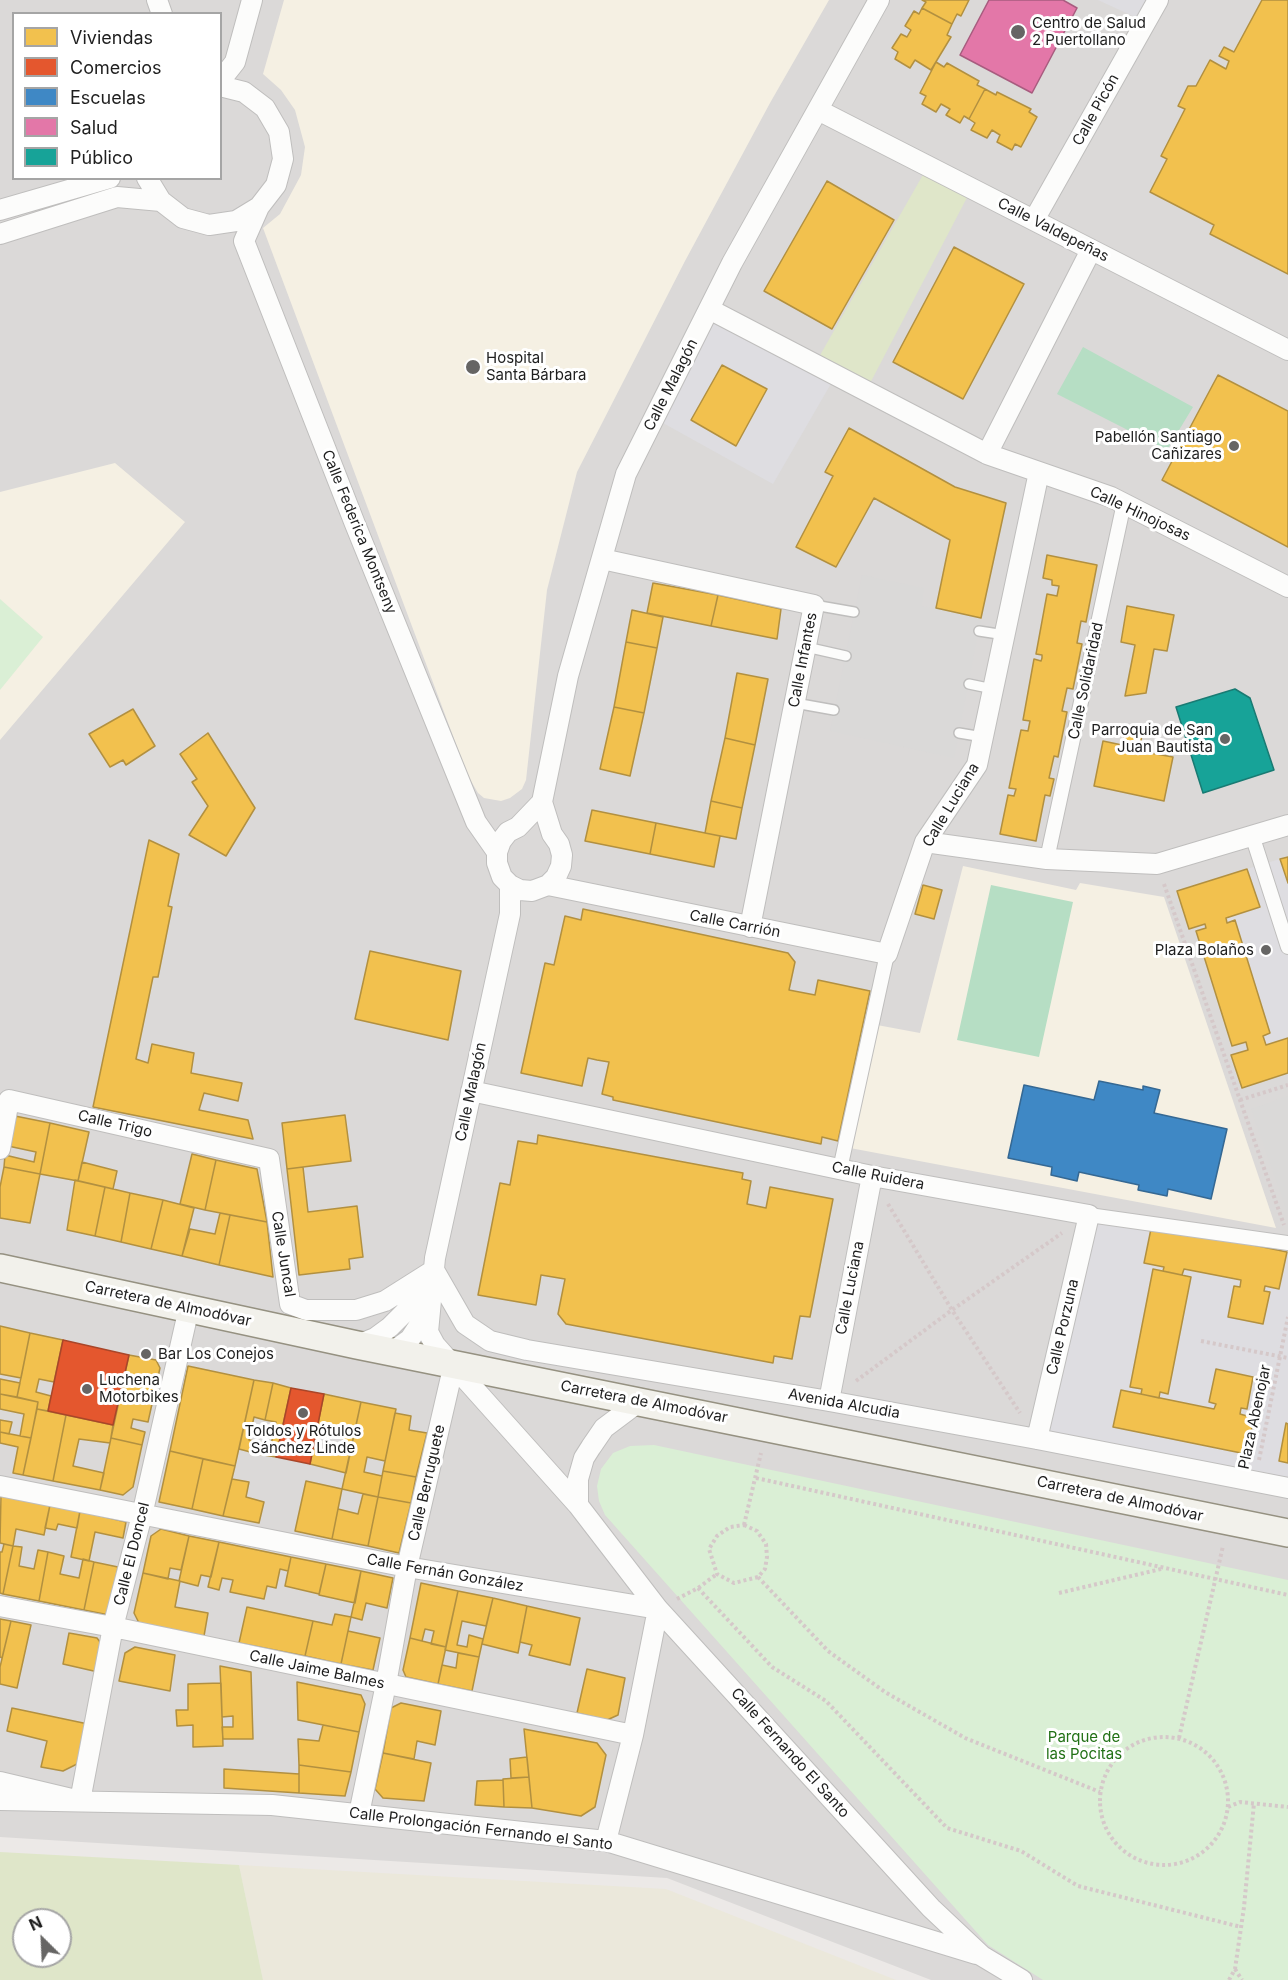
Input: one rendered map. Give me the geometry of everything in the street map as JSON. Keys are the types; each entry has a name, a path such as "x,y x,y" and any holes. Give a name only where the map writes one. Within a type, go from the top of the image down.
{"main road":[{"name":"Carretera de Almodóvar","path":"0,1268 357,1345 1288,1533"}],"street":[{"path":"222,78 235,62 252,0"},
{"name":"Calle Malagón","path":"561,866 562,855 559,844 552,834 542,802 568,676 626,474 732,263 879,0"},
{"name":"Calle Picón","path":"1034,220 1158,0"},
{"path":"235,62 244,92"},
{"path":"148,180 161,201 183,218 209,225 244,241 260,207 276,185 283,159 279,132 265,108 244,92 222,86"},
{"name":"Calle Valdepeñas","path":"818,110 1288,350"},
{"path":"104,180 0,212 2,233 117,197 161,201"},
{"path":"209,225 236,220 260,207"},
{"name":"Calle Federica Montseny","path":"244,241 355,524 476,822 497,852"},
{"path":"987,454 1092,250"},
{"name":"Calle Hinojosas","path":"709,309 987,454 1124,503 1288,586"},
{"name":"Calle Luciana","path":"840,1169 888,954 925,842 977,765 1039,472"},
{"name":"Calle Solidaridad","path":"1047,859 1124,503"},
{"name":"Calle Infantes","path":"602,560 814,605 750,927"},
{"path":"497,852 501,841 542,802"},
{"path":"476,822 513,830 532,825 552,834"},
{"path":"925,842 1047,859 1157,864 1288,825"},
{"path":"1252,836 1288,947"},
{"name":"Calle Malagón","path":"392,1352 410,1339 420,1324 434,1270 510,914 510,885 502,877 497,863 497,852"},
{"path":"510,914 556,877 561,866 583,893"},
{"path":"510,885 520,890 540,888"},
{"name":"Calle Carrión","path":"540,888 583,893 888,954"},
{"name":"Calle Ruidera","path":"471,1092 872,1176 1089,1215 1288,1243"},
{"name":"Calle Trigo","path":"0,1149 9,1100 269,1159"},
{"name":"Calle Juncal","path":"269,1159 290,1304 306,1310 356,1310 385,1301 434,1270"},
{"name":"Calle Luciana","path":"829,1401 872,1176"},
{"name":"Calle Porzuna","path":"1037,1439 1089,1215"},
{"name":"Calle Malagón","path":"357,1345 375,1338 390,1327 405,1312 434,1270"},
{"name":"Calle Malagón","path":"434,1270 428,1332 435,1345 454,1364"},
{"name":"Avenida Alcudia","path":"434,1270 465,1324 490,1341 527,1350 1037,1439 1288,1488"},
{"name":"Calle El Doncel","path":"80,1801 113,1627 142,1515 189,1308"},
{"name":"Calle Fernando El Santo","path":"454,1364 578,1505 658,1609 931,1908 982,1956 1022,1980"},
{"name":"Calle Berruguete","path":"359,1814 407,1567 454,1364"},
{"path":"578,1505 578,1479 584,1458 604,1428 640,1401"},
{"name":"Calle Fernán González","path":"0,1486 407,1567 658,1609"},
{"name":"Calle Jaime Balmes","path":"0,1606 113,1627 633,1735"},
{"path":"606,1841 633,1735 658,1609"},
{"path":"0,1782 80,1801"},
{"name":"Calle Prolongación Fernando el Santo","path":"0,1800 272,1805 606,1841 982,1956"}],"lane":[{"path":"814,605 854,612"},
{"path":"979,631 1005,635"},
{"path":"806,647 846,656"},
{"path":"969,684 993,689"},
{"path":"795,703 834,710"},
{"path":"959,733 983,738"}],"path":[{"path":"1157,864 1284,1227"},
{"path":"1240,1100 1288,1085"},
{"path":"872,1176 952,1310 1037,1439"},
{"path":"829,1401 952,1310 1089,1215"},
{"name":"Plaza Abenojar","path":"1254,1482 1288,1317"},
{"name":"Plaza Abenojar","path":"1201,1341 1288,1358"},
{"path":"744,1525 756,1478 1288,1595"},
{"path":"1179,1738 1214,1579 1230,1522"},
{"path":"744,1525 757,1531 766,1544 768,1557 765,1569 758,1577 734,1582 717,1574 710,1549 717,1536 730,1527 744,1525"},
{"path":"1059,1593 1164,1568"},
{"path":"658,1609 698,1588 717,1574"},
{"path":"758,1577 828,1651 885,1692 965,1738 1100,1792"},
{"path":"698,1588 772,1666 826,1701 947,1828 1021,1851 1078,1886 1241,1927"},
{"path":"1154,1737 1179,1738 1200,1747 1218,1765 1226,1785 1228,1807 1219,1834 1197,1856 1175,1864 1153,1864 1139,1860 1120,1848 1111,1838 1102,1818 1100,1792 1103,1779 1114,1760 1132,1744 1154,1737"},
{"path":"1228,1807 1240,1802 1288,1808"},
{"path":"1229,1980 1235,1969 1241,1927 1254,1803"},
{"path":"1235,1969 1242,1980"}],"shaded area":[{"path":"0,0 1288,0 1288,1980 931,1980 667,1878 0,1837"},
{"name":"Hospital Santa Bárbara","path":"284,0 829,0 770,103 685,261 577,472 547,590 526,780 522,789 510,798 501,801 484,798 478,793 468,776 263,228 280,214 301,175 305,147 295,110 281,90 263,74"},
{"path":"1098,0 1158,0 1146,22"},
{"path":"709,309 836,375 773,484 654,418"},
{"path":"115,463 185,522 0,740 0,492"},
{"path":"862,575 924,588 922,606 981,618 954,758 830,731"},
{"name":"Plaza Bolaños","path":"1280,859 1288,883 1288,1038 1266,1045 1263,1036 1270,1033 1235,921 1227,923 1226,918 1260,907 1247,869"},
{"path":"963,866 1076,890 1080,883 1164,897 1276,1228 850,1148 877,1025 920,1033"},
{"path":"1288,1096 1288,1214 1251,1109"},
{"path":"1089,1215 1288,1250 1288,1488 1037,1439"},
{"path":"239,1865 666,1889 896,1980 263,1980"}],"green space":[{"path":"928,166 972,188 866,391 815,364"},
{"path":"1083,347 1193,407 1167,450 1057,394"},
{"path":"0,599 43,637 0,690"},
{"path":"991,885 1073,902 1039,1057 957,1040"},
{"name":"Parque de las Pocitas","path":"654,1445 1288,1580 1288,1980 1043,1980 988,1945 605,1515 599,1501 597,1486 601,1469 613,1453 630,1446"},
{"path":"0,1852 239,1865 263,1980 0,1980"}],"building: Viviendas":[{"path":"922,0 969,0 961,16 957,14 952,24 922,8 926,2"},
{"path":"1262,0 1288,0 1288,274 1210,234 1214,225 1150,192 1167,159 1161,156 1185,109 1178,106 1188,86 1196,86 1210,60 1226,69 1229,61 1219,56 1224,47 1234,52"},
{"path":"922,8 952,24 947,35 951,37 931,70 915,60 910,68 895,59 898,52 892,48 901,34 907,37 911,30 905,26 914,11 919,14"},
{"path":"936,62 944,67 947,63 979,81 977,85 985,89 969,119 964,116 960,123 946,115 950,109 941,104 936,112 922,104 926,96 920,93"},
{"path":"985,89 996,95 997,92 1031,109 1029,112 1037,117 1021,147 1015,144 1012,150 997,142 1000,135 992,130 987,138 971,130 975,123 969,119"},
{"path":"827,181 894,220 832,329 764,291"},
{"path":"954,247 1024,284 963,399 893,362"},
{"path":"722,365 767,389 736,446 691,420"},
{"name":"Pabellón Santiago Cañizares","path":"1218,375 1288,411 1288,547 1162,480"},
{"path":"849,428 955,487 1006,503 981,618 936,608 950,540 874,498 836,567 796,547 833,476 825,472"},
{"path":"1047,555 1097,565 1086,622 1081,621 1077,643 1082,644 1073,689 1067,688 1062,711 1067,712 1058,757 1054,756 1049,778 1054,779 1050,796 1045,795 1036,841 1000,834 1008,795 1014,796 1016,789 1009,788 1021,730 1028,731 1030,721 1023,720 1034,659 1041,661 1042,658 1042,655 1036,654 1047,594 1057,596 1059,586 1052,585 1052,580 1043,578"},
{"path":"653,583 718,595 711,626 647,613"},
{"path":"718,595 781,609 777,639 711,626"},
{"path":"1127,606 1174,615 1167,651 1154,649 1146,693 1125,696 1135,645 1121,642"},
{"path":"632,610 663,617 657,648 626,642"},
{"path":"626,642 657,648 644,713 614,707"},
{"path":"737,673 768,679 755,745 725,738"},
{"path":"614,707 644,713 630,776 600,769"},
{"path":"133,709 155,746 126,765 123,760 110,767 89,734"},
{"path":"1120,724 1126,726 1127,730 1144,725 1139,751 1173,757 1164,801 1094,786 1103,741 1122,745 1124,736 1117,735"},
{"path":"208,733 255,808 226,856 189,835 208,806 192,782 197,779 180,754"},
{"path":"725,738 755,745 742,808 711,801"},
{"path":"711,801 742,808 736,839 705,833"},
{"path":"592,810 656,823 650,854 585,841"},
{"path":"656,823 720,836 714,867 650,854"},
{"path":"149,840 179,854 168,906 172,907 158,977 153,977 136,1059 148,1063 152,1044 194,1053 191,1073 242,1083 238,1101 204,1093 199,1110 248,1120 253,1139 93,1107"},
{"path":"1288,857 1288,883 1280,859"},
{"path":"1247,869 1260,907 1226,918 1227,923 1235,920 1270,1033 1263,1036 1266,1045 1288,1038 1288,1073 1242,1088 1231,1055 1248,1050 1246,1042 1232,1046 1196,931 1206,928 1205,924 1189,929 1177,891"},
{"path":"923,885 942,890 934,919 915,914"},
{"path":"583,909 788,953 795,962 789,990 815,995 818,980 870,991 838,1141 822,1137 821,1144 613,1100 613,1097 602,1094 609,1062 588,1058 582,1086 521,1073 545,963 554,965 565,916 581,920"},
{"path":"370,951 461,971 448,1040 355,1019"},
{"path":"345,1115 351,1161 287,1169 282,1123"},
{"path":"15,1116 50,1123 40,1174 4,1167 5,1155 34,1162 36,1152 8,1146"},
{"path":"50,1123 89,1132 78,1181 40,1174"},
{"path":"538,1135 743,1173 742,1179 751,1181 747,1204 766,1208 770,1187 833,1199 810,1317 800,1316 792,1359 774,1356 773,1363 566,1324 558,1314 565,1279 541,1275 536,1305 478,1295 500,1183 510,1185 518,1141 537,1144"},
{"path":"192,1154 216,1160 205,1210 180,1204"},
{"path":"216,1160 257,1169 267,1222 205,1210"},
{"path":"82,1162 117,1171 113,1189 78,1181"},
{"path":"4,1167 40,1174 30,1223 0,1218 0,1187"},
{"path":"303,1167 308,1212 357,1206 363,1257 349,1259 350,1269 299,1275 287,1169"},
{"path":"75,1180 105,1187 95,1236 67,1230"},
{"path":"105,1187 130,1193 121,1242 95,1236"},
{"path":"130,1193 163,1200 151,1249 121,1242"},
{"path":"163,1200 194,1208 182,1256 151,1249"},
{"path":"220,1213 230,1215 219,1265 182,1256 190,1229 215,1234"},
{"path":"230,1215 267,1222 273,1277 219,1265"},
{"path":"1152,1224 1287,1252 1279,1289 1265,1286 1264,1291 1270,1292 1263,1324 1228,1317 1234,1286 1240,1287 1241,1280 1184,1269 1182,1275 1163,1271 1164,1267 1144,1263"},
{"path":"1153,1269 1191,1277 1168,1394 1160,1392 1159,1398 1141,1394 1142,1389 1130,1387"},
{"path":"0,1326 30,1333 21,1378 0,1374"},
{"path":"30,1333 63,1340 54,1382 39,1379 36,1392 51,1396 48,1411 37,1409 38,1402 17,1397"},
{"path":"129,1355 156,1360 160,1368 148,1422 133,1419 131,1428 145,1432 142,1445 111,1438"},
{"path":"188,1366 254,1380 235,1466 170,1451"},
{"path":"1216,1369 1253,1377 1247,1409 1241,1408 1240,1414 1254,1418 1246,1454 1113,1427 1121,1390 1214,1409 1216,1404 1209,1402"},
{"path":"0,1379 20,1383 17,1397 0,1394"},
{"path":"254,1380 273,1383 265,1420 254,1417 249,1440 260,1442 258,1454 239,1449"},
{"path":"273,1383 291,1388 276,1457 258,1454 260,1442 271,1445 276,1422 265,1420"},
{"path":"0,1394 38,1402 31,1438 20,1436 24,1414 0,1409"},
{"path":"324,1394 361,1402 346,1473 310,1464 313,1449 340,1454 343,1438 316,1433"},
{"path":"361,1402 396,1409 385,1461 367,1457 364,1472 382,1476 378,1497 342,1489"},
{"path":"37,1409 66,1415 53,1481 23,1475"},
{"path":"395,1413 411,1416 409,1430 427,1433 416,1477 383,1471"},
{"path":"66,1415 113,1425 110,1443 79,1439 73,1466 104,1473 100,1490 53,1481"},
{"path":"0,1420 12,1422 9,1434 0,1432"},
{"path":"1286,1423 1288,1424 1288,1463 1279,1461"},
{"path":"0,1432 31,1438 23,1475 13,1473 18,1447 0,1443"},
{"path":"111,1438 142,1445 133,1487 123,1495 100,1490"},
{"path":"170,1451 203,1459 192,1509 159,1502"},
{"path":"203,1459 235,1466 223,1516 192,1509"},
{"path":"383,1471 416,1477 411,1503 378,1497"},
{"path":"232,1479 249,1482 246,1497 264,1502 259,1523 223,1516"},
{"path":"306,1481 342,1489 332,1539 295,1531"},
{"path":"363,1494 378,1497 368,1546 332,1539 338,1509 358,1514"},
{"path":"1,1495 50,1505 44,1535 16,1529 13,1546 0,1543"},
{"path":"378,1497 411,1503 399,1553 368,1546"},
{"path":"50,1505 80,1511 77,1528 58,1524 56,1530 45,1528"},
{"path":"80,1511 126,1522 123,1538 95,1532 89,1561 71,1557"},
{"path":"161,1529 189,1536 181,1570 170,1568 168,1579 143,1573 151,1536"},
{"path":"189,1536 219,1542 211,1577 201,1575 198,1586 179,1581"},
{"path":"219,1542 291,1557 288,1571 280,1569 276,1588 267,1586 264,1599 230,1592 233,1580 222,1578 219,1590 208,1587"},
{"path":"4,1544 13,1546 3,1594 0,1593 0,1552"},
{"path":"13,1546 22,1547 19,1566 34,1569 38,1550 48,1552 39,1601 3,1594"},
{"path":"48,1552 64,1556 60,1574 79,1578 83,1559 94,1562 84,1610 39,1601"},
{"path":"291,1557 326,1564 319,1594 285,1586"},
{"path":"94,1562 118,1567 109,1615 84,1610"},
{"path":"326,1564 361,1571 355,1603 319,1595"},
{"path":"361,1571 393,1578 387,1608 366,1603 362,1620 351,1617"},
{"path":"143,1573 180,1581 175,1607 208,1613 204,1636 139,1623 134,1613"},
{"path":"421,1583 458,1591 446,1647 431,1644 434,1631 425,1629 422,1641 410,1638"},
{"path":"458,1591 493,1598 486,1626 462,1621 457,1645 467,1647 469,1635 483,1639 479,1657 445,1650"},
{"path":"493,1598 527,1606 518,1653 482,1644"},
{"path":"527,1606 580,1618 570,1665 529,1655 532,1645 520,1642"},
{"path":"247,1607 313,1621 305,1656 239,1643"},
{"path":"335,1614 351,1617 341,1664 305,1656 313,1621 332,1625"},
{"path":"0,1619 11,1621 2,1658 0,1657"},
{"path":"11,1621 31,1625 17,1688 0,1684 0,1667"},
{"path":"348,1631 380,1638 373,1670 341,1664"},
{"path":"69,1633 97,1638 103,1646 98,1672 63,1664"},
{"path":"410,1638 446,1647 438,1684 406,1677 403,1670"},
{"path":"135,1647 175,1655 170,1691 119,1681 125,1653"},
{"path":"458,1653 479,1657 472,1691 438,1684 442,1665 456,1668"},
{"path":"220,1666 251,1672 253,1739 223,1739 222,1727 233,1727 233,1716 222,1717"},
{"path":"587,1669 625,1678 618,1715 607,1720 577,1713"},
{"path":"297,1682 361,1695 365,1704 359,1732 298,1720"},
{"path":"221,1683 223,1746 193,1747 193,1725 177,1726 176,1710 188,1710 188,1684"},
{"path":"401,1703 441,1711 435,1745 417,1741 414,1759 383,1753 391,1708"},
{"path":"12,1708 88,1724 81,1762 63,1771 41,1767 47,1741 7,1731"},
{"path":"323,1725 359,1732 351,1772 299,1765 298,1739 319,1741"},
{"path":"524,1729 597,1743 606,1755 595,1807 581,1816 532,1808"},
{"path":"383,1753 431,1763 424,1801 383,1798 375,1789"},
{"path":"527,1757 529,1777 511,1778 510,1759"},
{"path":"299,1765 351,1772 345,1796 299,1793"},
{"path":"224,1769 299,1774 299,1793 224,1788"},
{"path":"529,1777 532,1808 504,1807 503,1779"},
{"path":"503,1780 504,1807 475,1805 477,1781"}],"building: Comercios":[{"name":"Luchena Motorbikes","path":"63,1340 129,1355 113,1425 48,1411"},
{"name":"Toldos y Rótulos Sánchez Linde","path":"291,1388 324,1394 310,1464 276,1457"}],"building: Escuelas":[{"path":"1099,1081 1143,1090 1143,1086 1160,1090 1154,1113 1227,1129 1211,1199 1168,1189 1167,1196 1138,1190 1139,1185 1079,1172 1077,1181 1051,1175 1052,1167 1008,1158 1024,1085 1094,1100"}],"building: Salud":[{"name":"Centro de Salud 2 Puertollano","path":"989,0 1063,0 1077,8 1032,93 960,55"}],"building: Público":[{"name":"Parroquia de San Juan Bautista","path":"1235,689 1250,698 1274,770 1203,793 1176,707"}],"place":[{"name":"Centro de Salud 2 Puertollano","path":"1018,32"},
{"name":"Hospital Santa Bárbara","path":"473,367"},
{"name":"Pabellón Santiago Cañizares","path":"1234,446"},
{"name":"Parroquia de San Juan Bautista","path":"1225,739"},
{"name":"Plaza Bolaños","path":"1266,950"},
{"name":"Bar Los Conejos","path":"146,1354"},
{"name":"Luchena Motorbikes","path":"87,1389"},
{"name":"Toldos y Rótulos Sánchez Linde","path":"303,1413"}]}
